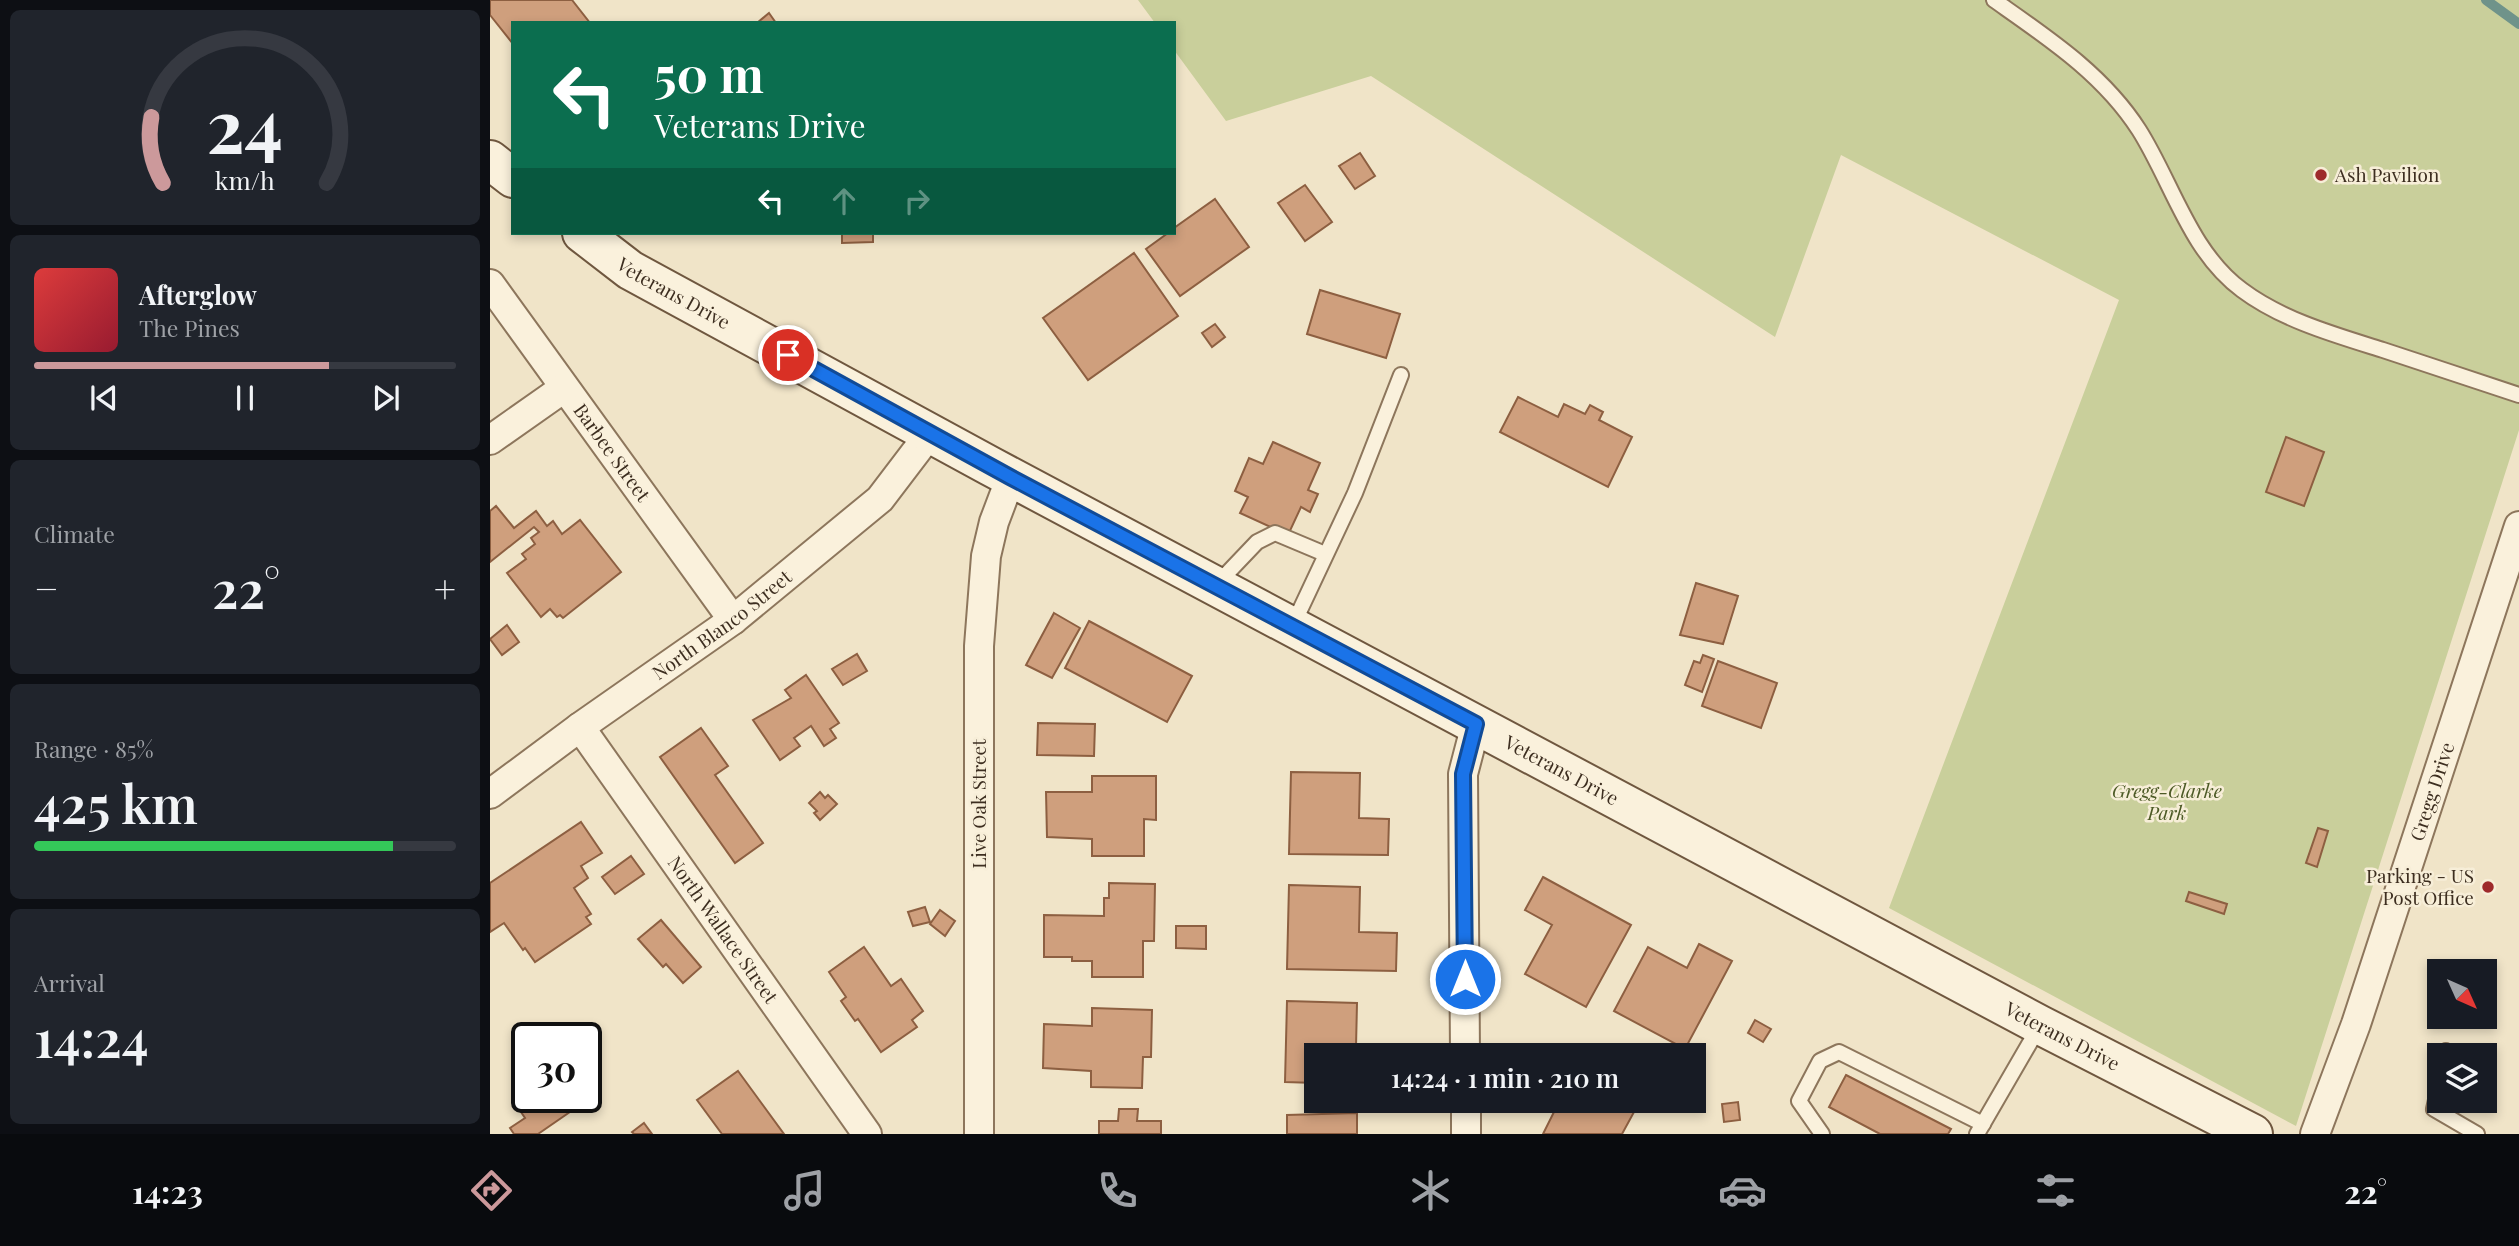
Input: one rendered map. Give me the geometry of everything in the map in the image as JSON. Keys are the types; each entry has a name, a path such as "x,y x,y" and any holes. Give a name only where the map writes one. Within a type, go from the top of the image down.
{"main road":[{"path":"490,160 511,176"},
{"name":"Veterans Drive","path":"585,235 630,270 1010,477 2040,1026 2253,1134"}],"street":[{"name":"Barbee Street","path":"490,284 733,621"},
{"path":"490,440 564,388"},
{"name":"North Blanco Street","path":"490,794 580,727 733,621 880,499 931,432"},
{"name":"Live Oak Street","path":"979,1134 979,646 986,556 994,522 1010,477"},
{"name":"Gregg Drive","path":"2315,1134 2356,1024 2519,526"},
{"path":"1465,1043 1463,774 1476,724"},
{"name":"North Wallace Street","path":"580,727 867,1134"},
{"path":"1466,1113 1466,1134"}],"lane":[{"path":"1994,0 2061,47 2103,84 2138,129 2209,257 2241,289 2280,312 2347,339 2519,395"},
{"path":"1292,627 1355,493 1401,375"},
{"path":"1216,586 1257,542 1275,533 1325,554"},
{"path":"1822,1134 1799,1101 1820,1061 1839,1052 1980,1129 2040,1026"},
{"path":"2441,1113 2477,1134"}],"green space":[{"name":"Gregg-Clarke Park","path":"1138,0 2519,0 2519,430 2296,1126 1889,908 2119,300 1841,155 1775,337 1371,76 1226,121 1176,53 1176,21 1154,21"}],"building":[{"path":"490,0 572,0 588,21 511,21 511,41 490,15"},
{"path":"769,13 775,21 759,21"},
{"path":"1360,153 1375,176 1355,189 1339,166"},
{"path":"1305,185 1332,222 1305,241 1278,203"},
{"path":"1215,199 1249,247 1180,296 1146,249 1165,235 1176,235 1176,227"},
{"path":"842,235 873,235 873,242 842,243"},
{"path":"1134,253 1178,316 1088,380 1043,318"},
{"path":"1320,290 1400,314 1386,358 1307,334"},
{"path":"1215,324 1225,337 1212,347 1202,333"},
{"path":"1518,397 1558,417 1564,404 1585,414 1590,405 1603,412 1599,420 1632,437 1608,487 1500,432"},
{"path":"2286,437 2324,452 2304,506 2266,492"},
{"path":"1273,442 1320,463 1308,490 1318,494 1310,512 1301,507 1288,535 1240,513 1248,497 1235,491 1249,458 1263,464"},
{"path":"496,506 514,528 536,511 547,526 553,521 562,534 580,520 621,572 563,618 560,615 557,617 550,609 541,617 507,573 526,559 522,554 535,544 531,538 539,532 534,527 490,562 490,511"},
{"path":"1696,583 1738,596 1723,644 1680,635"},
{"path":"1054,613 1080,628 1052,678 1026,665"},
{"path":"1089,621 1192,676 1167,722 1065,668"},
{"path":"507,625 519,642 502,655 490,639"},
{"path":"857,654 867,671 843,685 832,669"},
{"path":"1703,655 1714,659 1702,692 1685,685 1694,661 1700,663"},
{"path":"1718,661 1777,683 1761,728 1702,706"},
{"path":"806,675 839,723 830,729 836,738 824,746 811,726 794,738 800,746 780,760 753,720 791,698 785,690"},
{"path":"1038,723 1095,724 1094,756 1037,755"},
{"path":"701,728 728,766 715,775 763,843 735,863 660,757"},
{"path":"1291,772 1360,773 1359,818 1389,819 1388,855 1289,854"},
{"path":"1092,776 1156,776 1156,820 1144,819 1144,856 1092,856 1092,839 1047,837 1046,792 1092,792"},
{"path":"820,792 825,798 828,795 837,804 820,820 814,813 817,811 809,803"},
{"path":"581,822 602,853 581,866 588,878 574,888 591,914 586,917 591,924 535,962 504,923 490,932 490,883"},
{"path":"2318,828 2328,831 2317,867 2306,863"},
{"path":"631,856 644,874 615,894 602,877"},
{"path":"1543,877 1631,925 1586,1007 1525,974 1552,925 1525,910"},
{"path":"1109,883 1155,884 1154,941 1143,941 1143,977 1092,977 1092,961 1072,961 1072,957 1044,957 1044,915 1104,916 1104,898 1109,898"},
{"path":"1289,885 1360,887 1359,932 1397,933 1396,971 1287,969"},
{"path":"2189,892 2227,904 2224,914 2186,901"},
{"path":"925,907 930,922 913,926 908,912"},
{"path":"940,910 955,921 945,936 930,924"},
{"path":"661,920 701,967 683,983 666,964 663,967 638,939"},
{"path":"1176,926 1206,926 1206,949 1176,948"},
{"path":"1699,944 1732,961 1688,1043 1674,1043 1614,1011 1648,947 1687,968"},
{"path":"864,947 891,986 901,979 923,1011 912,1020 917,1027 881,1052 858,1019 855,1021 841,1001 846,997 829,972"},
{"path":"1287,1001 1357,1003 1356,1043 1304,1043 1304,1083 1285,1082"},
{"path":"1092,1008 1152,1010 1151,1057 1143,1057 1142,1088 1091,1087 1091,1071 1043,1068 1044,1024 1092,1026"},
{"path":"1755,1020 1771,1029 1763,1042 1748,1033"},
{"path":"738,1071 784,1134 722,1134 697,1100"},
{"path":"1846,1075 1951,1129 1948,1134 1880,1134 1829,1107"},
{"path":"1738,1102 1740,1120 1724,1122 1722,1104"},
{"path":"1119,1109 1138,1109 1137,1121 1161,1121 1161,1134 1099,1134 1099,1121 1118,1121"},
{"path":"522,1113 568,1113 538,1134 514,1134 510,1128 525,1118"},
{"path":"1357,1113 1357,1134 1287,1134 1287,1115"},
{"path":"1554,1113 1633,1113 1622,1134 1543,1134"},
{"path":"644,1123 652,1134 632,1132"}],"waterway":[{"path":"2486,0 2519,24"}],"place":[{"name":"Ash Pavilion","path":"2321,175"},
{"name":"Parking - US Post Office","path":"2488,887"}],"route":[{"path":"788,355 1010,477 1476,724 1463,774 1465,979"}]}
